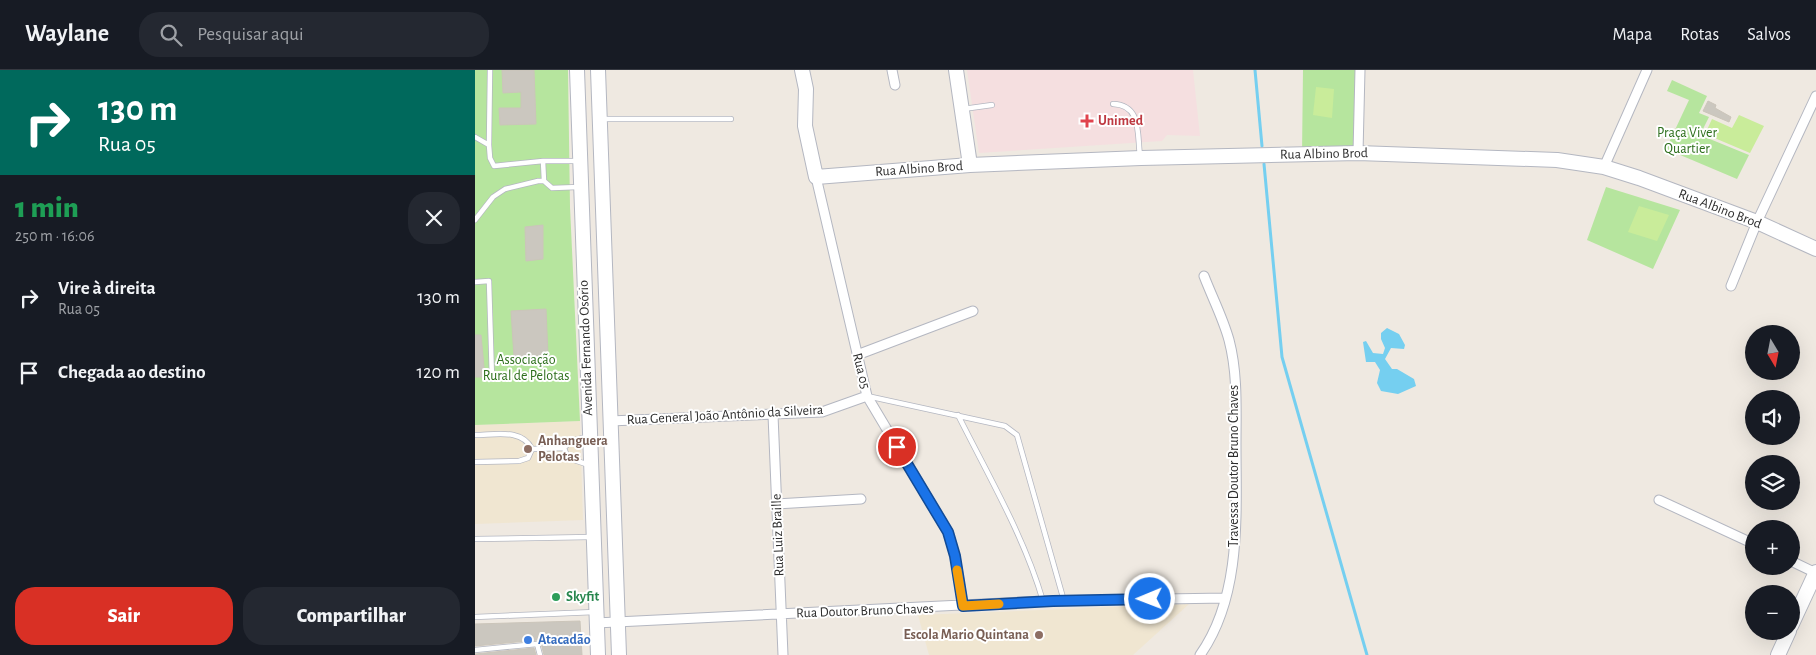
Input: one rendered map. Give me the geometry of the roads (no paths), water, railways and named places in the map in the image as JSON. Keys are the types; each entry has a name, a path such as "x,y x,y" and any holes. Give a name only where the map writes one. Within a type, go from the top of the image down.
{"main road":[{"name":"Avenida Fernando Osório","path":"577,70 598,655"},
{"name":"Avenida Fernando Osório","path":"598,70 619,655"},
{"path":"802,70 806,89 805,126 816,177"},
{"path":"956,70 969,166"},
{"name":"Rua Albino Brod","path":"816,177 969,166 1141,158 1358,153 1537,159 1604,167 1757,222 1816,249"},
{"path":"1800,607 1816,573"},
{"path":"1778,655 1785,640"}],"street":[{"path":"892,70 895,85"},
{"path":"1358,153 1360,70"},
{"path":"1604,167 1647,70"},
{"path":"1731,286 1757,222 1816,96"},
{"name":"Rua 05","path":"816,177 867,396 948,532 955,556 963,606"},
{"name":"Travessa Doutor Bruno Chaves","path":"1200,655 1208,644 1225,598 1232,569 1236,535 1236,384 1229,340 1204,276"},
{"path":"857,354 973,311"},
{"name":"Rua General João Antônio da Silveira","path":"610,421 822,412 867,396"},
{"name":"Rua Luiz Braille","path":"773,414 783,655"},
{"path":"777,504 861,499"},
{"path":"1659,500 1745,540"},
{"path":"1800,565 1816,573"},
{"name":"Rua Doutor Bruno Chaves","path":"596,618 619,620 781,614 1064,600 1225,598"}],"lane":[{"path":"490,70 489,145 490,158 494,166 543,161 580,161"},
{"path":"1113,104 1129,107 1135,113 1141,158"},
{"path":"962,109 992,105"},
{"path":"599,119 731,119"},
{"path":"475,137 489,145"},
{"path":"543,161 544,181 552,188 582,186"},
{"path":"475,220 493,197 505,189 544,181"},
{"path":"475,282 489,281 492,379"},
{"path":"867,396 1005,426 1017,435 1064,600"},
{"path":"957,415 1020,542 1033,571 1043,601"},
{"path":"475,435 518,435 526,440 532,449"},
{"path":"532,449 564,448 571,441 589,436"},
{"path":"564,448 568,458 590,466"},
{"path":"475,462 519,462 528,458 532,449"},
{"path":"475,539 593,537"},
{"path":"475,617 596,618"},
{"path":"475,650 537,644 539,655"}],"water":[{"path":"1387,328 1399,334 1405,345 1404,349 1391,348 1385,359 1392,369 1397,369 1414,379 1416,386 1398,394 1381,391 1377,383 1380,370 1375,362 1366,362 1363,342 1366,341 1373,353 1383,354 1385,348 1381,339 1381,333"}],"waterway":[{"path":"1255,70 1262,146"},
{"path":"1264,164 1282,357 1367,655"}],"place":[{"name":"Unimed","path":"1087,121"},
{"name":"Anhanguera Pelotas","path":"528,449"},
{"name":"Skyfit","path":"556,597"},
{"name":"Escola Mario Quintana","path":"1039,635"},
{"name":"Atacadão","path":"528,640"}],"park label":[{"name":"Praça Viver Quartier","path":"1687,142"},
{"name":"Associação Rural de Pelotas","path":"526,368"}]}
